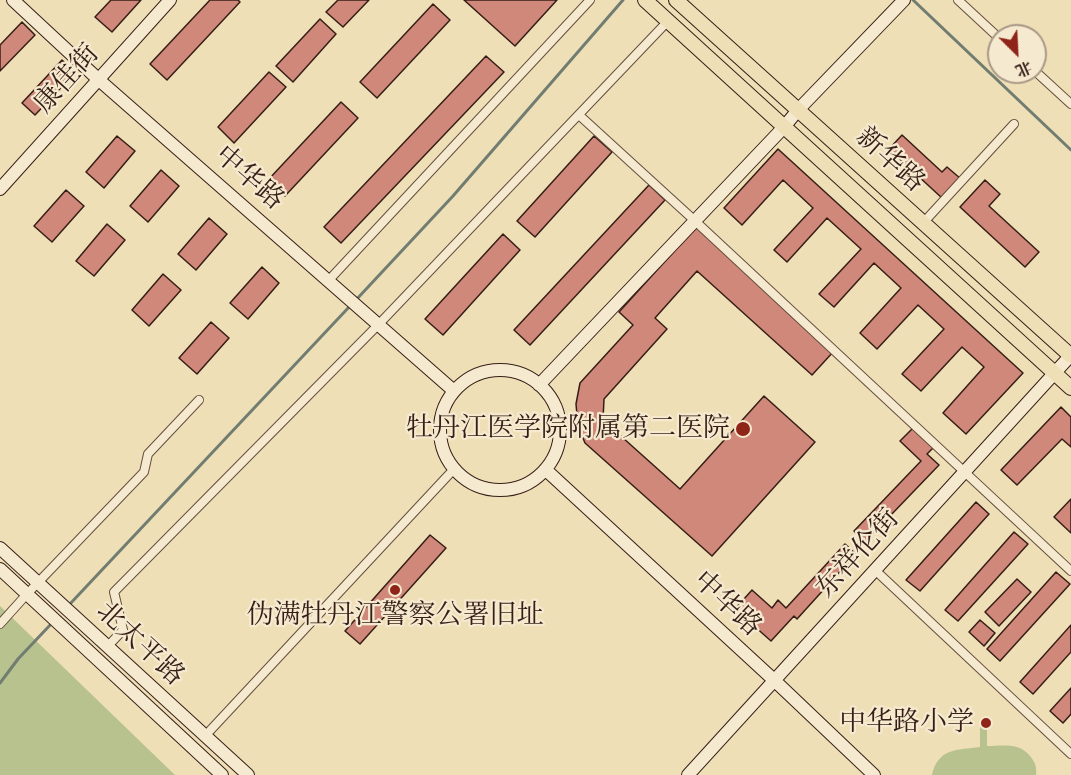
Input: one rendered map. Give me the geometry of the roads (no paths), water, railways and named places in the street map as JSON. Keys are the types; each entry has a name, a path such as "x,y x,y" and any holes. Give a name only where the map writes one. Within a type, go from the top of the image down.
{"main road":[{"path":"645,0 784,126 1066,361 1071,388"},
{"name":"新华路","path":"676,0 923,223 1066,361"}],"street":[{"name":"中华路","path":"14,0 99,80 454,391"},
{"name":"康佳街","path":"0,189 170,0"},
{"path":"329,280 590,0"},
{"path":"540,385 904,0"},
{"path":"958,0 987,27"},
{"path":"108,646 123,630 114,592 379,324 668,21"},
{"path":"1047,82 1071,104"},
{"path":"579,115 1071,571"},
{"path":"923,223 1014,124"},
{"name":"东祥伦街","path":"688,775 1066,361"},
{"path":"505,370 524,375 540,385 552,399 559,416 560,435 555,454 546,470 530,482 512,489 492,490 473,484 457,473 446,457 440,441 440,423 445,406 454,391 477,375 505,370"},
{"path":"0,624 144,472 148,454 199,400"},
{"path":"205,736 454,469"},
{"name":"中华路","path":"546,470 874,775"},
{"name":"北太平路","path":"0,548 248,775"},
{"name":"北太平路","path":"0,569 222,775"},
{"path":"875,570 1071,754"}],"waterway":[{"path":"355,301 453,196 623,0"},
{"path":"913,0 1071,150"},
{"path":"69,605 350,306"},
{"path":"0,683 18,659 52,623"}],"place":[{"name":"牡丹江医学院附属第二医院","path":"743,429"},
{"name":"伪满牡丹江警察公署旧址","path":"395,590"},
{"name":"中华路小学","path":"986,723"}]}
